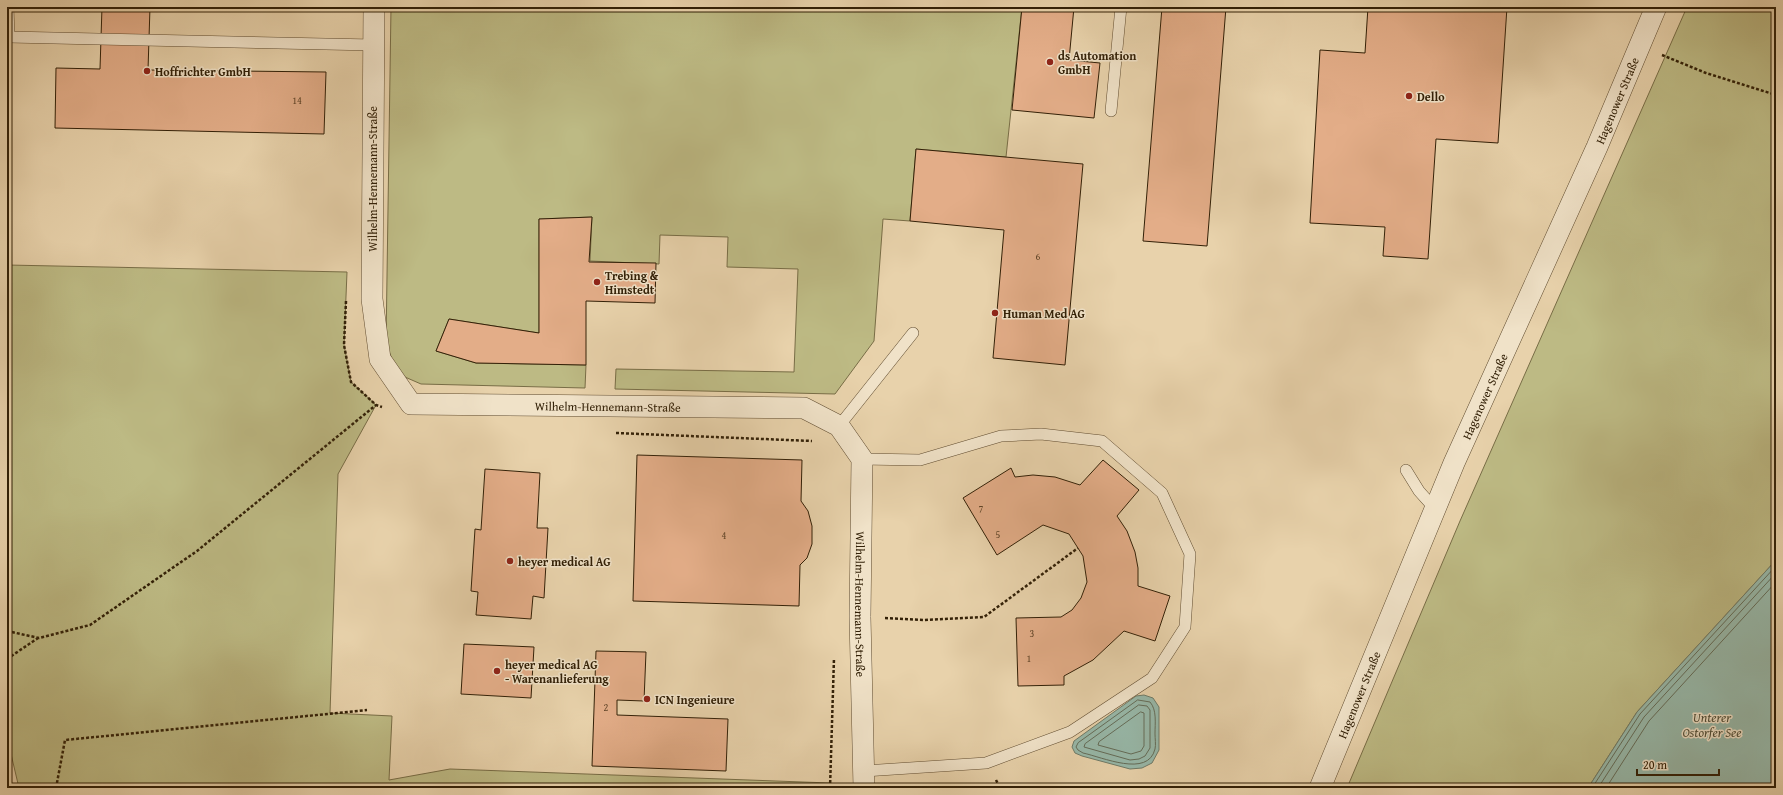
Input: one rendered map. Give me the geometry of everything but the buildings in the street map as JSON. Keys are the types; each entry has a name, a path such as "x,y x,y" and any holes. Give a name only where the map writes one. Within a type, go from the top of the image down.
{"street":[{"name":"Wilhelm-Hennemann-Straße","path":"374,7 372,299 380,359 411,404 804,408 838,426 862,459 860,617 864,779"},
{"name":"Hagenower Straße","path":"1320,788 1461,449 1597,147 1656,7"}],"lane":[{"path":"8,7 9,38 373,44"},
{"path":"1111,111 1121,7"},
{"path":"838,426 913,333"},
{"path":"862,459 920,460 1001,436 1041,434 1102,441 1162,493 1190,554 1185,627 1152,678 1070,732 986,763 864,779"},
{"path":"1406,470 1419,491 1435,510"}],"path":[{"path":"1640,45 1706,73 1773,94 1776,105"},
{"path":"7,659 39,638 90,625 197,551 376,405 411,404"},
{"path":"860,617 924,620 984,617 1078,548"},
{"path":"7,631 39,638"},
{"path":"56,788 65,740 367,710"},
{"path":"997,784 1000,788"}],"shaded area":[{"path":"391,7 1022,7 1006,157 916,149 910,221 883,219 874,341 835,394 615,389 616,369 794,372 798,269 727,267 728,237 660,235 659,264 590,261 592,217 539,219 539,333 449,319 436,351 476,363 586,365 585,388 421,384 398,374 386,344"},
{"path":"1687,7 1776,7 1776,560 1637,712 1588,788 1347,788 1460,521"},
{"path":"7,265 347,272 344,345 351,382 376,405 338,474 330,713 392,716 389,780 450,769 830,783 830,788 19,788 7,737"}],"water":[{"name":"Unterer Ostorfer See","path":"1776,560 1776,788 1588,788 1637,712"},
{"path":"1144,695 1153,698 1159,707 1159,750 1152,763 1142,768 1130,769 1075,753 1072,747 1074,741 1136,696"}],"place":[{"name":"ds Automation GmbH","path":"1050,62"},
{"name":"Hoffrichter GmbH","path":"147,71"},
{"name":"Dello","path":"1409,96"},
{"name":"Trebing & Himstedt","path":"597,282"},
{"name":"Human Med AG","path":"995,313"},
{"name":"heyer medical AG","path":"510,561"},
{"name":"heyer medical AG - Warenanlieferung","path":"497,671"},
{"name":"ICN Ingenieure","path":"647,699"}]}
